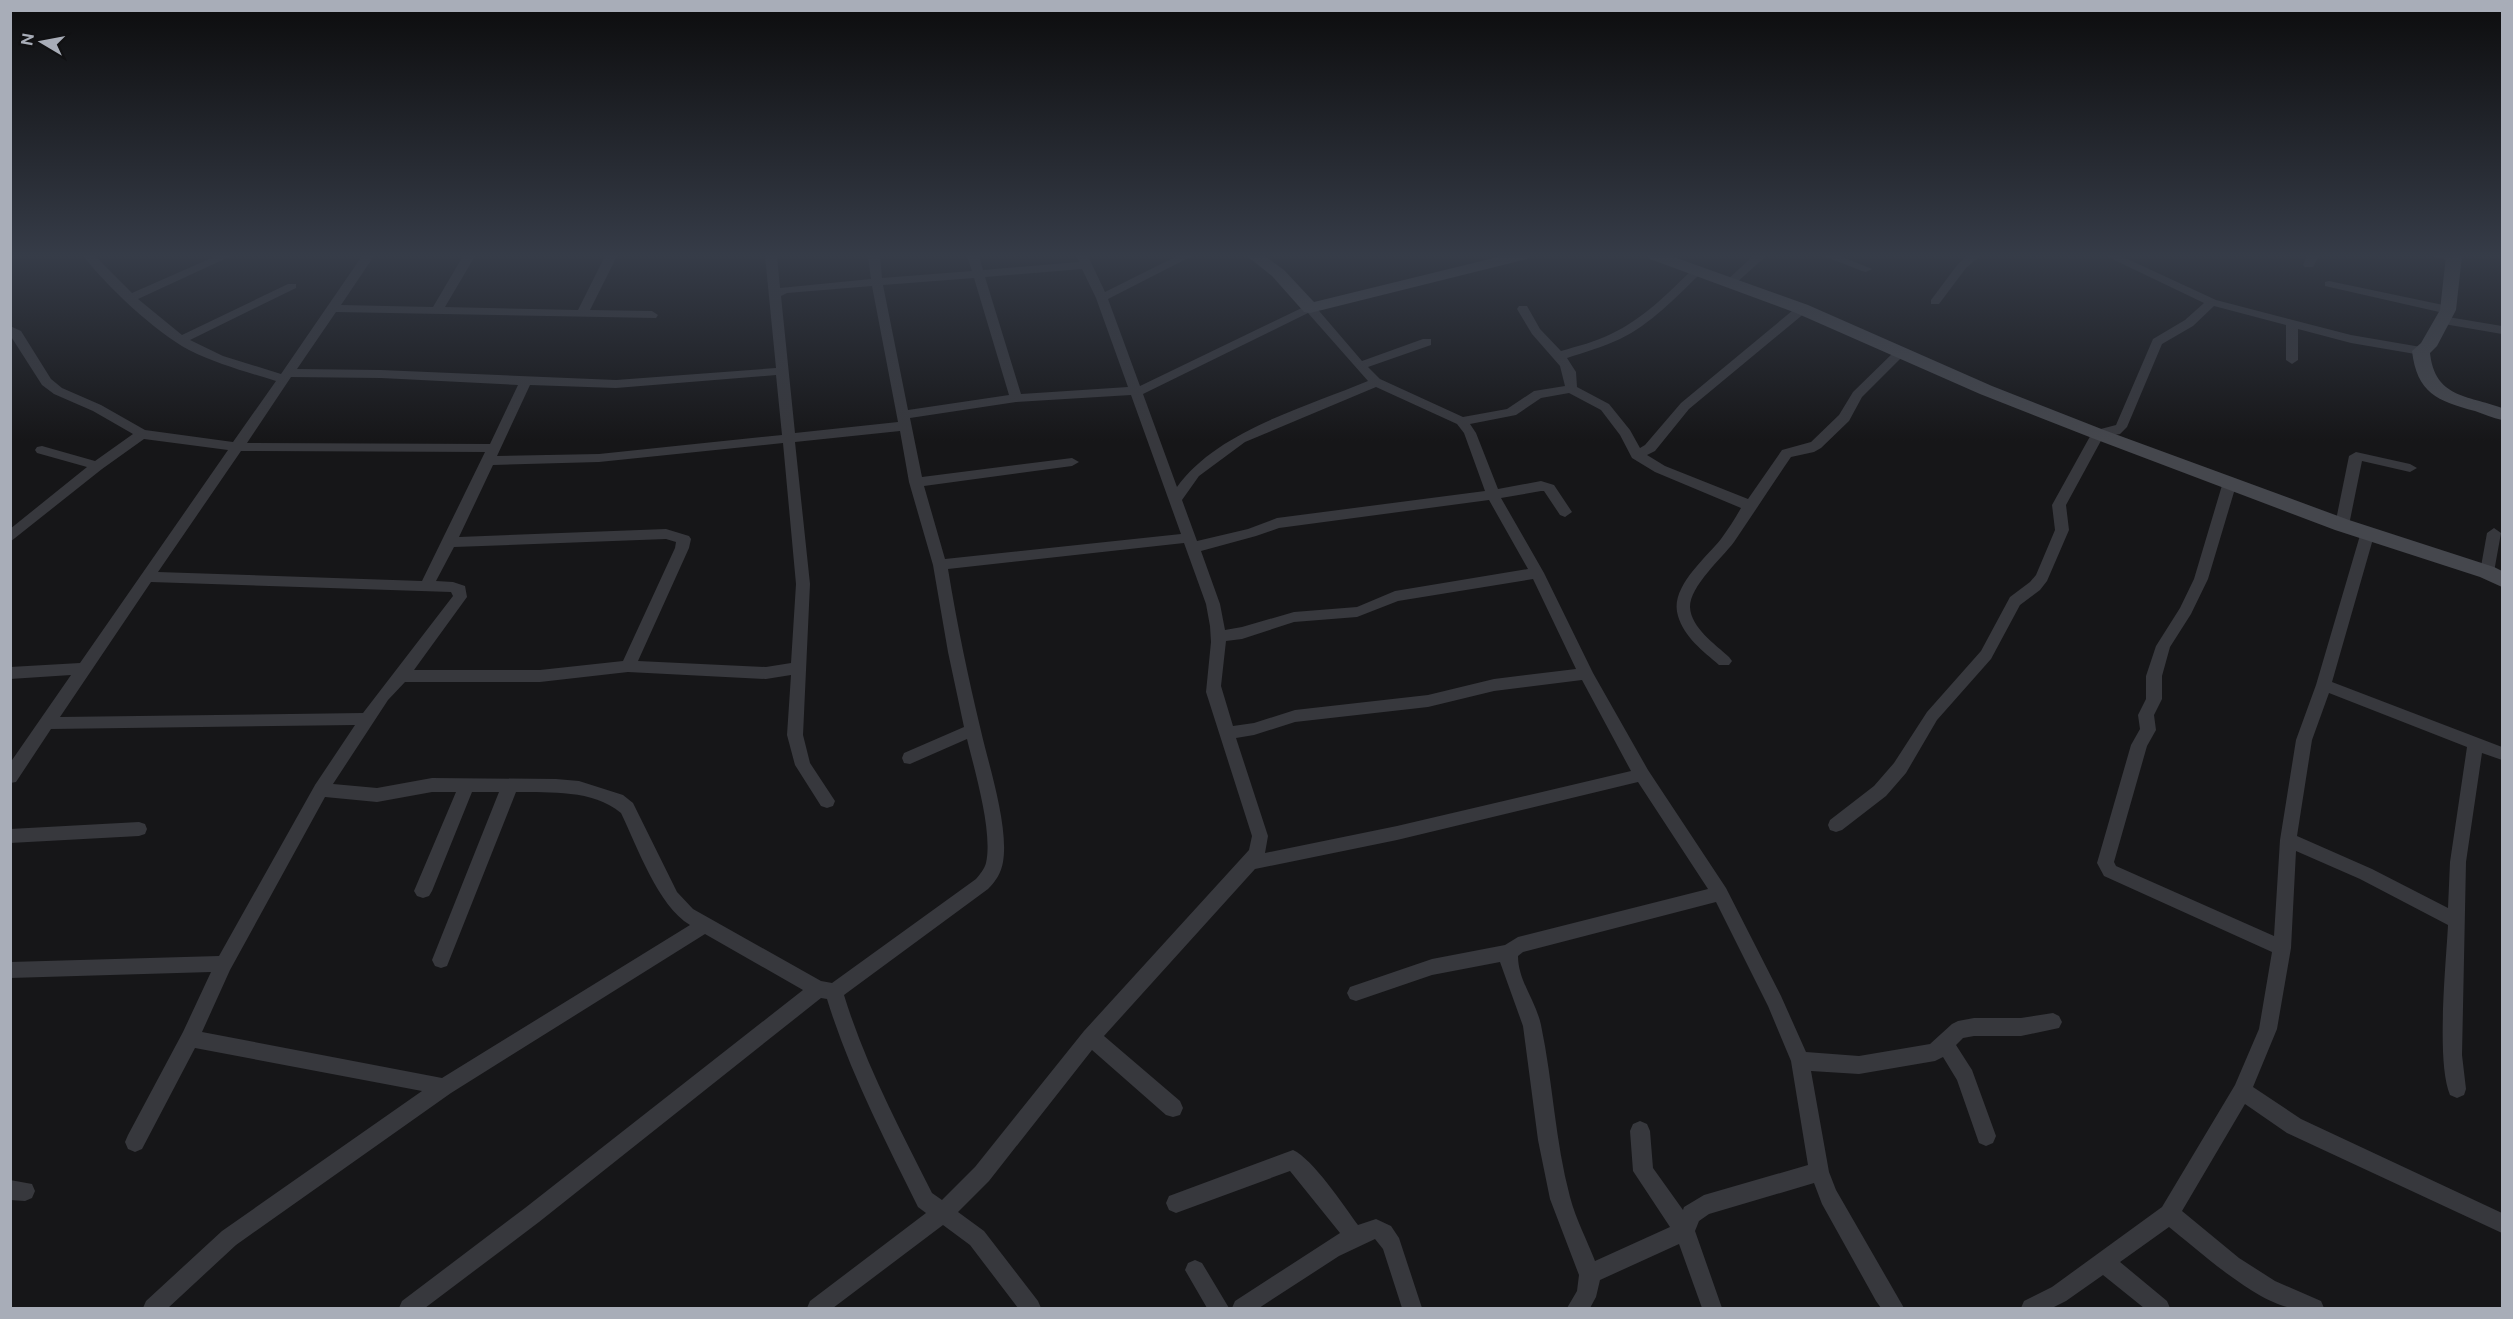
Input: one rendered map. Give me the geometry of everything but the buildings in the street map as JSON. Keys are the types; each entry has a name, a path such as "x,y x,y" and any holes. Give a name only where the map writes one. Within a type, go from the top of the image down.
{"street":[{"path":"154,318 181,340 224,361 287,376 381,374 616,384 782,371"},
{"path":"181,340 227,318"},
{"path":"10,777 327,318"},
{"path":"776,318 803,584 795,735 803,765 827,801"},
{"path":"409,1308 826,990 982,884 991,874 996,861 995,837 988,795 955,652 940,565 916,482 884,318"},
{"path":"991,318 1016,398"},
{"path":"817,1308 943,1213 982,1174 1091,1037 1250,863 1257,852 1260,836 1226,733 1213,682 1219,639 1213,604 1109,318"},
{"path":"10,330 17,334 46,382 58,391 97,408 142,434 237,447 599,458 788,438 903,421 1016,398 1134,392 1153,387 1291,318"},
{"path":"1318,318 1376,382 1462,422 1470,433 1493,495 1537,573 1586,674 1642,775 1720,893 1775,1002 1800,1061 1819,1172 1829,1197 1883,1294 1894,1308"},
{"path":"1527,318 1535,331 1560,356 1572,376 1571,389"},
{"path":"1560,356 1620,335 1645,318"},
{"path":"1637,455 1650,448 1685,406 1792,318"},
{"path":"1821,318 1900,353 2098,434 2342,525 2495,576 2494,533"},
{"path":"2098,434 2115,431 2121,427 2157,342 2195,318"},
{"path":"2269,318 2351,339 2421,351 2428,346 2444,318"},
{"path":"2455,318 2502,330"},
{"path":"2292,324 2292,360"},
{"path":"1360,366 1427,342"},
{"path":"2421,351 2425,374 2430,383 2442,393 2488,407 2502,414"},
{"path":"1724,660 1700,639 1688,622 1682,608 1684,599 1787,453 1809,449 1816,445 1844,418 1857,395 1900,353"},
{"path":"426,586 451,542 489,454 526,381"},
{"path":"1174,501 1194,473 1240,439 1376,382"},
{"path":"1462,422 1511,412 1538,394 1571,389 1605,407 1625,433 1637,455 1660,469 1741,501 1749,507"},
{"path":"10,537 97,466 142,434"},
{"path":"1836,825 1880,790 1900,768 1932,716 1986,655 2015,602 2035,586 2042,577 2062,530 2059,505 2098,434"},
{"path":"42,450 97,466"},
{"path":"2342,525 2356,456 2410,468"},
{"path":"916,482 1072,462"},
{"path":"2230,482 2211,553 2186,610 2163,646 2154,676 2154,699 2146,715 2148,730 2139,745 2105,863 2110,871 2282,948"},
{"path":"940,565 1189,543 1251,533 1277,524 1545,486 1549,488 1565,512"},
{"path":"2031,1308 2059,1294 2169,1214 2242,1091 2268,1029 2282,948 2288,840 2304,740 2324,685 2368,532"},
{"path":"451,542 666,534 684,539 682,548 628,666"},
{"path":"1219,639 1294,617 1357,612 1395,596 1537,573"},
{"path":"135,1142 190,1038 224,964 321,790 383,696 401,676 460,597 460,590 453,587 147,577"},
{"path":"401,676 540,676 628,666 766,673 797,668"},
{"path":"10,673 84,669"},
{"path":"1226,733 1254,729 1295,716 1428,701 1494,685 1586,674"},
{"path":"2324,685 2502,754"},
{"path":"47,723 369,719"},
{"path":"910,758 973,730"},
{"path":"2457,1089 2453,1055 2458,862 2476,743"},
{"path":"1250,863 1356,843 1642,775"},
{"path":"321,790 377,795 432,785 467,784 579,788 617,800 627,808 671,897 687,914 826,990 889,1128 925,1200 977,1238 1031,1308"},
{"path":"423,891 467,784"},
{"path":"441,960 510,786"},
{"path":"10,836 139,829"},
{"path":"2288,840 2366,874 2456,921"},
{"path":"1356,993 1432,967 1509,952 1518,945 1720,893"},
{"path":"153,1308 229,1238 444,1087 704,925"},
{"path":"1509,952 1508,963 1532,1022 1546,1125 1565,1217 1590,1274 1589,1295 1577,1308"},
{"path":"10,970 224,964"},
{"path":"1800,1061 1859,1065 1935,1052 1958,1030 1974,1027 2021,1027 2053,1022"},
{"path":"1091,1037 1173,1108"},
{"path":"190,1038 373,1071 444,1087"},
{"path":"1944,1043 1965,1076 1986,1136"},
{"path":"2242,1091 2294,1126 2502,1223"},
{"path":"1640,1131 1643,1172 1685,1232 1712,1308"},
{"path":"1176,1203 1293,1160 1318,1188 1354,1236"},
{"path":"1590,1274 1685,1232 1691,1214 1704,1205 1819,1172"},
{"path":"2169,1214 2232,1265 2268,1288 2314,1308"},
{"path":"1242,1308 1368,1229 1376,1229 1386,1235 1392,1245 1412,1308"},
{"path":"2103,1262 2160,1308"},
{"path":"1195,1270 1219,1308"}]}
